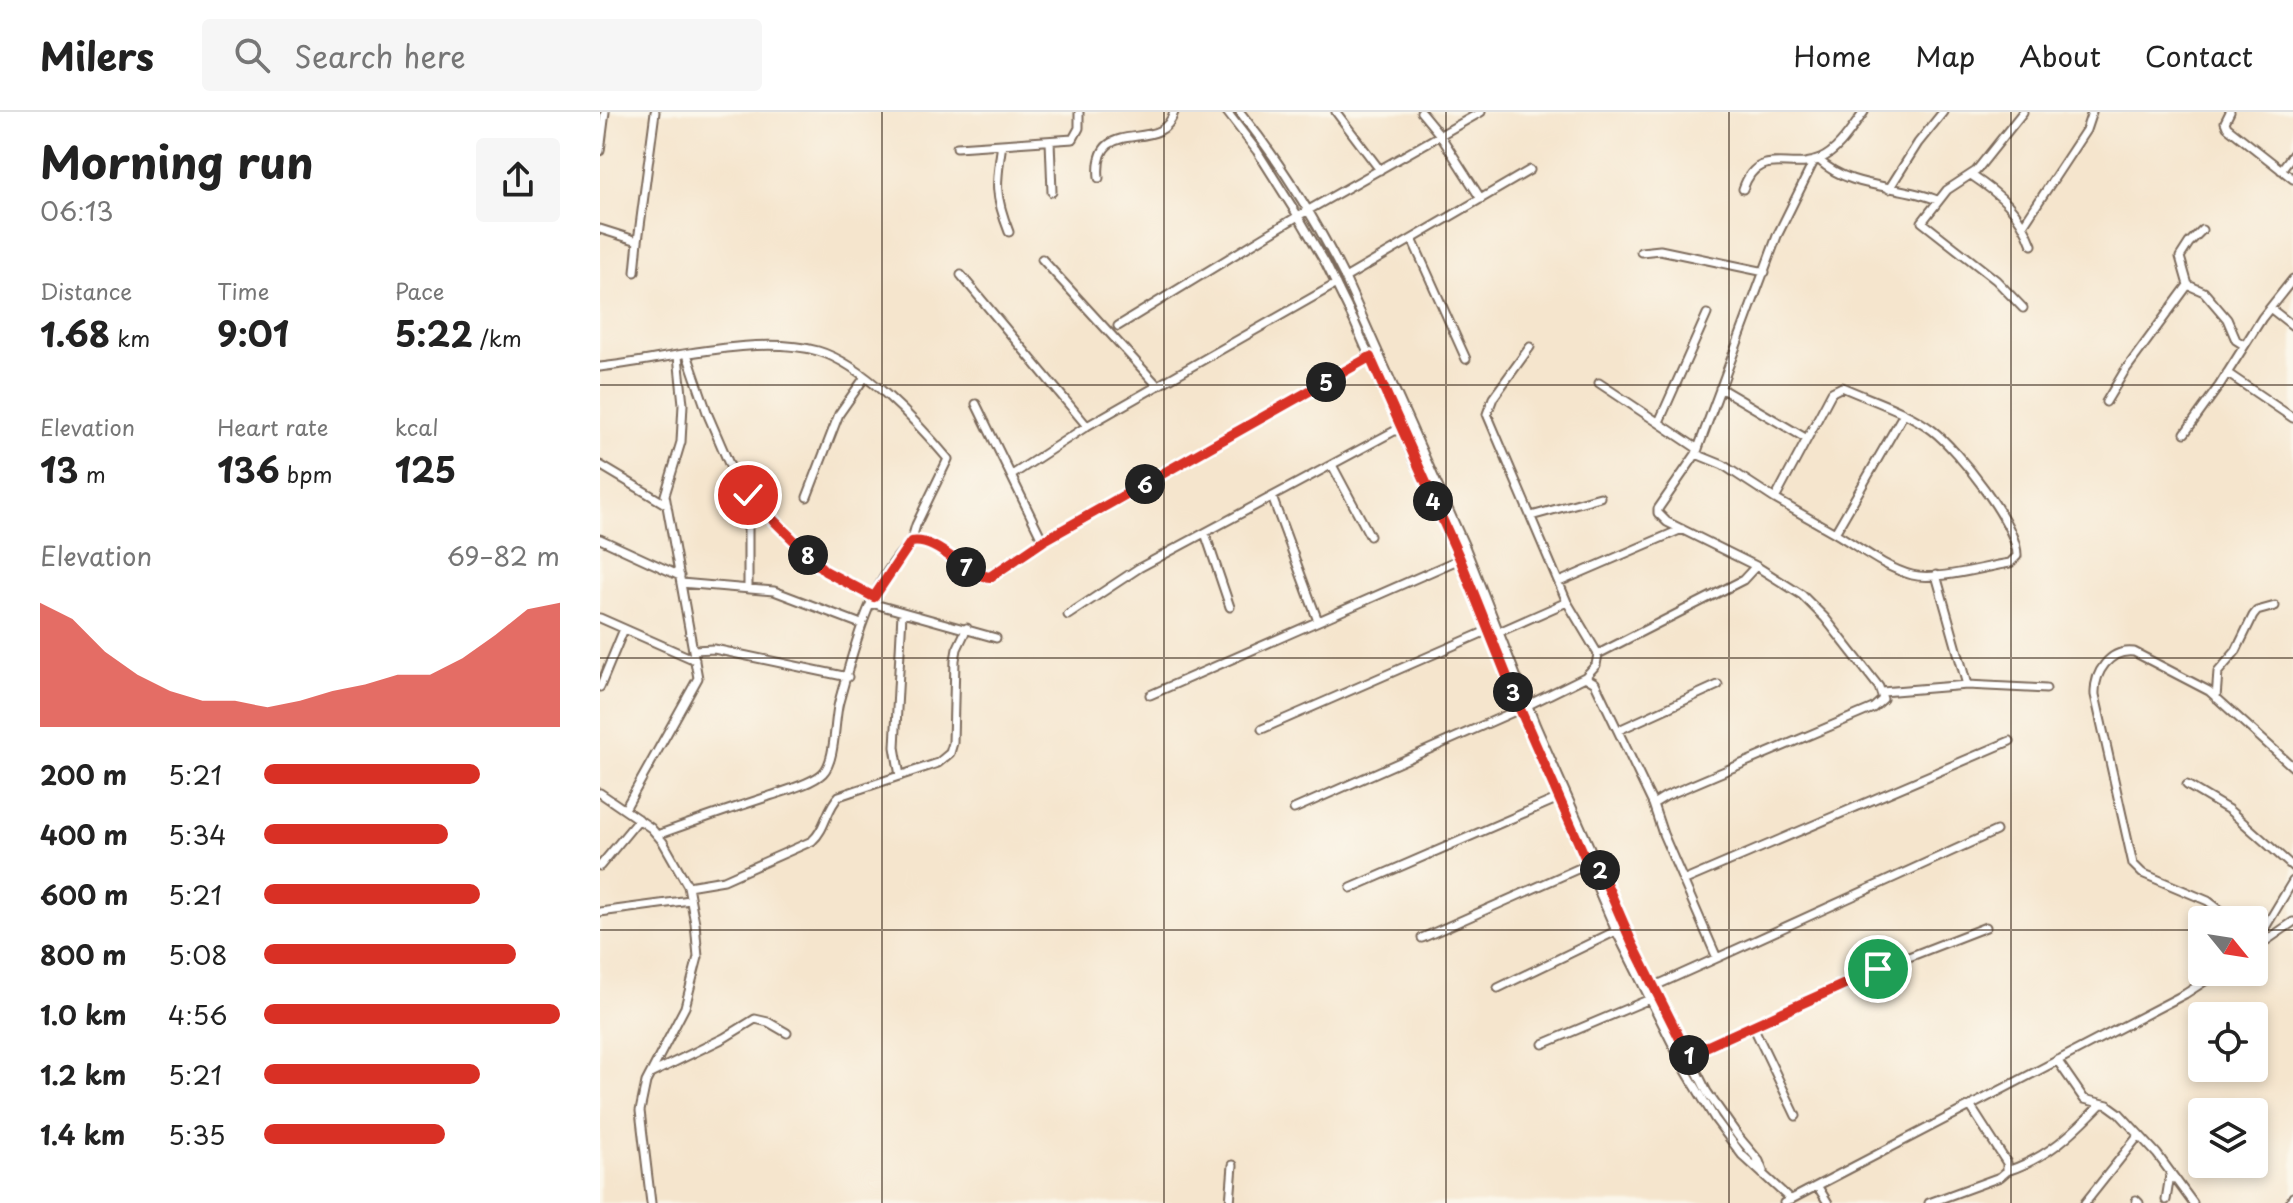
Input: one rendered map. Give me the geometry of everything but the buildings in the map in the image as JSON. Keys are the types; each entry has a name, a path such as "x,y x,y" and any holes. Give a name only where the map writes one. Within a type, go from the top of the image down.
{"street":[{"path":"600,151 605,112"},
{"path":"635,272 655,112"},
{"path":"957,147 1073,139 1077,135 1079,112"},
{"path":"1099,178 1097,155 1102,148 1120,135 1163,130 1170,125 1174,112"},
{"path":"1227,112 1257,151 1298,216 1354,321 1460,559 1558,798 1592,862 1650,988 1650,999 1686,1071 1715,1119 1750,1163 1763,1171"},
{"path":"1240,112 1266,146 1345,278 1466,549 1527,704 1567,794 1616,931 1722,1115 1788,1201 2197,986"},
{"path":"1336,112 1380,170"},
{"path":"1421,112 1440,135 1481,199"},
{"path":"1118,326 1298,216 1481,112"},
{"path":"1743,189 1747,176 1759,166 1817,160 1833,151 1864,112"},
{"path":"1889,189 1918,143 1943,112"},
{"path":"2023,112 1971,175 1947,190 1922,222 1996,280 2023,308"},
{"path":"2024,224 2086,130 2092,112"},
{"path":"2230,112 2225,122 2227,127 2293,179"},
{"path":"1050,141 1052,192"},
{"path":"1002,144 995,188 1009,232"},
{"path":"1257,151 1266,146"},
{"path":"2281,170 2293,154"},
{"path":"1817,160 1828,169 1865,183 1914,192 1937,200"},
{"path":"1653,804 1873,708 1883,699 1882,692 1815,607 1796,590 1661,517 1658,509 1697,451 1777,236 1817,160"},
{"path":"1345,278 1530,170"},
{"path":"1971,175 2001,195 2024,224 2032,245"},
{"path":"600,229 638,241"},
{"path":"2188,285 2180,257 2202,230"},
{"path":"1412,239 1466,359"},
{"path":"1641,252 1660,250 1765,272"},
{"path":"1042,259 1158,386"},
{"path":"961,275 1087,426"},
{"path":"2185,433 2293,279"},
{"path":"1012,475 1087,426 1336,284"},
{"path":"2188,285 2204,292 2227,319 2236,340 2244,345"},
{"path":"2106,402 2124,372 2188,285"},
{"path":"2270,308 2293,326"},
{"path":"1659,422 1707,314"},
{"path":"1354,321 1362,317"},
{"path":"600,367 766,344 818,351 859,371 948,459 911,542 872,600 861,624 839,704 829,764 822,773 788,789 657,835"},
{"path":"1294,809 1520,709 1585,677 1596,665 1598,654 1567,602 1487,414 1493,398 1530,347"},
{"path":"687,354 708,415 739,487 825,571 872,600 902,613 996,638"},
{"path":"625,809 698,678 665,495 681,442 683,404 678,356"},
{"path":"911,542 918,541 932,547 990,577 1043,541 1370,357"},
{"path":"2227,373 2293,418"},
{"path":"807,497 839,414 865,377"},
{"path":"1599,383 1697,451 1775,499 1904,572 1915,576 1936,575 2010,563 2017,556 2018,549 1995,501 1941,438 1903,415 1842,387 1832,392 1775,499"},
{"path":"1720,388 1807,439"},
{"path":"976,404 1043,541"},
{"path":"1835,533 1903,415"},
{"path":"1068,615 1139,568 1400,428"},
{"path":"1407,443 1416,439"},
{"path":"600,465 667,505"},
{"path":"1332,465 1370,536"},
{"path":"748,495 748,588"},
{"path":"1272,497 1318,621"},
{"path":"1531,516 1600,497"},
{"path":"1559,582 1682,529"},
{"path":"1205,533 1230,607"},
{"path":"600,539 680,580 774,591 861,624"},
{"path":"1150,695 1460,559"},
{"path":"1598,654 1743,580 1756,566"},
{"path":"1936,575 1967,685"},
{"path":"1499,632 1567,602"},
{"path":"2216,698 2218,672 2236,651 2253,616 2257,611 2275,606"},
{"path":"900,776 895,747 902,613"},
{"path":"600,618 695,660"},
{"path":"688,886 724,880 812,841 818,836 828,809 839,796 938,763 950,753 953,743 955,660 967,628"},
{"path":"600,687 624,629"},
{"path":"1262,729 1489,630"},
{"path":"693,650 714,649 848,677"},
{"path":"2215,906 2142,873 2133,864 2094,685 2103,666 2115,655 2129,651 2183,676 2216,698 2293,767"},
{"path":"1585,677 1595,683 1619,730 1717,958"},
{"path":"1619,730 1718,685"},
{"path":"1882,692 1967,685 2046,689"},
{"path":"1683,881 2010,741"},
{"path":"2187,785 2229,810 2293,867"},
{"path":"600,793 657,835 678,866 688,886 698,957 682,1017 646,1082 640,1126 651,1203"},
{"path":"1351,888 1567,794"},
{"path":"600,866 639,819"},
{"path":"1650,988 1996,831"},
{"path":"1422,938 1592,862"},
{"path":"2268,918 2293,881"},
{"path":"600,912 690,900"},
{"path":"2268,939 2293,922"},
{"path":"1688,1055 1878,969 1986,927"},
{"path":"1498,988 1616,931"},
{"path":"1543,1044 1650,999"},
{"path":"650,1074 724,1038 755,1019 768,1022 787,1033"},
{"path":"1753,1026 1796,1116"},
{"path":"2057,1060 2084,1099 2115,1108 2193,1203"},
{"path":"1932,1202 2000,1177 2055,1149 2101,1104"},
{"path":"1971,1107 2007,1163 2007,1171"},
{"path":"2085,1203 2139,1135"},
{"path":"1230,1203 1233,1165"},
{"path":"2165,1202 2171,1174"},
{"path":"1818,1187 1828,1203"},
{"path":"2165,1202 2185,1193"},
{"path":"2290,1203 2293,1197"}],"route":[{"path":"748,495 825,571 874,597 911,542 918,541 932,547 990,577 1043,541 1370,357 1460,559 1520,709 1588,864 1596,860 1632,943 1688,1055 1878,969"}]}
